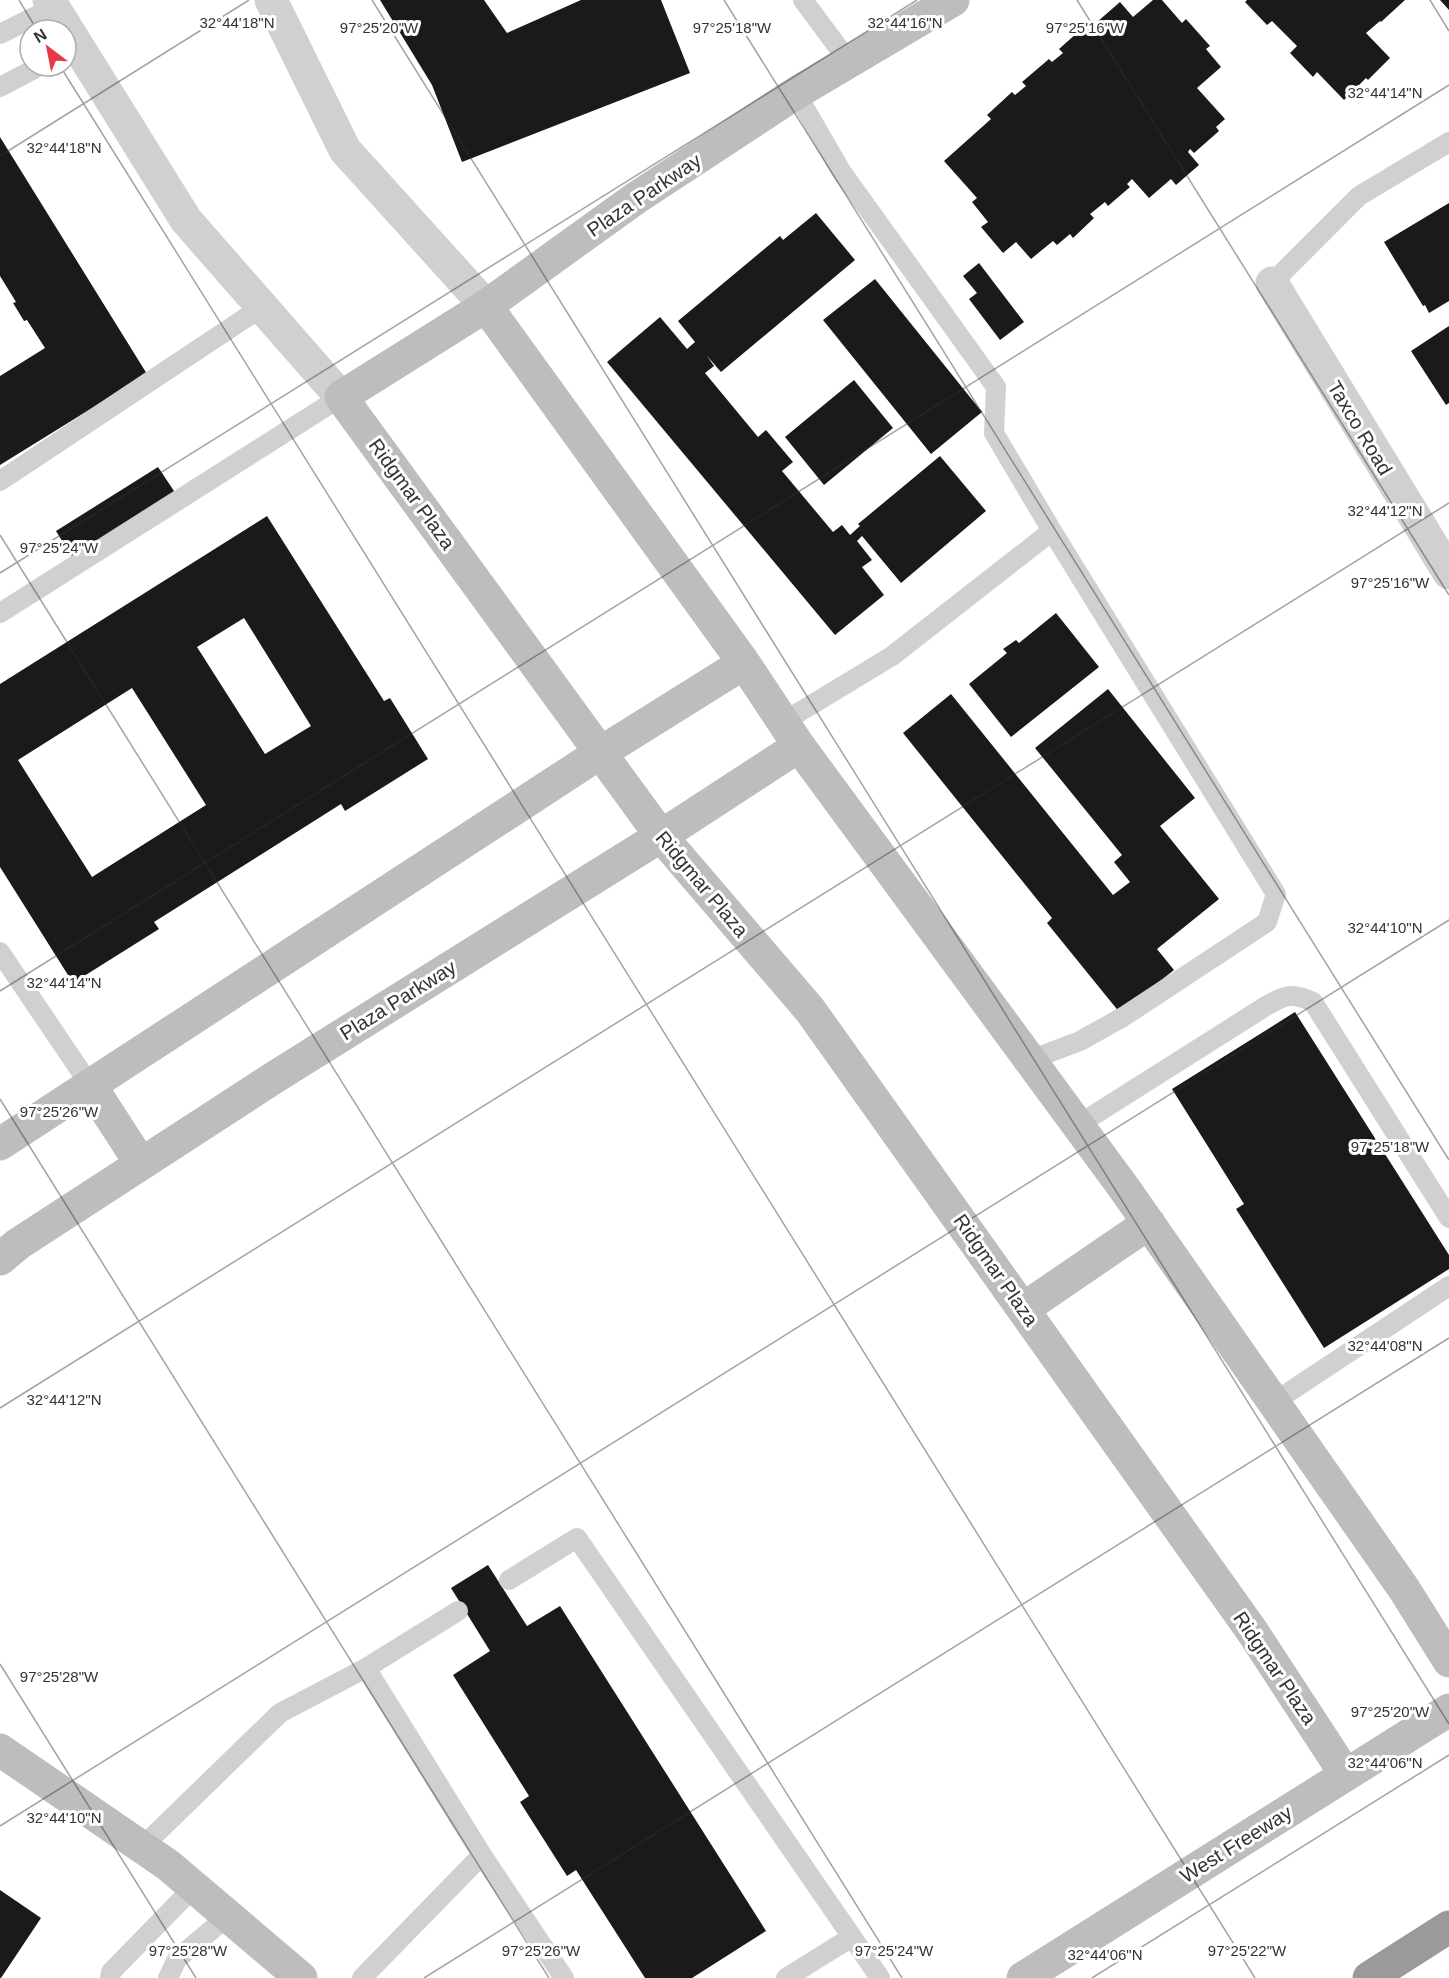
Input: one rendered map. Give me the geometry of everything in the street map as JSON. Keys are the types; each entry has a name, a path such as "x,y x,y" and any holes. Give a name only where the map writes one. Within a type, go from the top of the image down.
{"highway":[{"path":"1369,1978 1449,1927"}],"street":[{"path":"271,0 345,150 486,306 744,663 791,734 1149,1223 1404,1589 1449,1661"},
{"name":"Plaza Parkway","path":"341,397 486,306 636,198 796,93 952,0"},
{"name":"Ridgmar Plaza","path":"52,4 58,18"},
{"name":"Ridgmar Plaza","path":"78,57 186,220 341,397 661,836 810,1010 1252,1631 1346,1775"},
{"name":"Taxco Road","path":"1272,283 1449,573"},
{"path":"0,1144 600,753 744,663"},
{"name":"Plaza Parkway","path":"0,1259 18,1244 275,1077 661,836 791,734"},
{"path":"90,1084 141,1164"},
{"path":"1023,1309 1149,1223"},
{"name":"West Freeway","path":"1023,1978 1449,1710"},
{"path":"0,1750 168,1865 301,1978"}],"lane":[{"path":"803,0 849,62"},
{"path":"0,34 52,4"},
{"path":"0,87 18,78"},
{"path":"796,93 841,171 996,387 994,433 1276,894 1267,922 1123,1017 1080,1041 1030,1060"},
{"path":"1272,283 1359,196 1449,142"},
{"path":"0,481 262,307"},
{"path":"0,613 341,397"},
{"path":"791,734 1052,531"},
{"path":"0,952 90,1084"},
{"path":"1078,1125 1266,1006 1281,998 1298,995 1312,1002 1449,1218"},
{"path":"1274,1402 1449,1286"},
{"path":"509,1580 577,1539 880,1978"},
{"path":"142,1847 280,1713 366,1668 458,1611"},
{"path":"366,1668 482,1855 564,1978"},
{"path":"362,1978 482,1855"},
{"path":"110,1978 111,1972 194,1887"},
{"path":"168,1978 177,1959 228,1916"},
{"path":"786,1978 852,1937"}],"building":[{"path":"380,0 484,0 507,33 581,0 661,0 690,73 462,162 432,85"},
{"path":"1153,0 1162,0 1182,23 1186,19 1210,46 1206,49 1221,67 1197,88 1225,119 1216,127 1219,131 1194,153 1190,149 1188,152 1199,165 1176,185 1171,179 1149,198 1132,179 1127,184 1130,187 1108,206 1105,202 1090,214 1094,218 1073,238 1070,234 1057,245 1053,241 1031,259 1016,242 1003,253 981,227 988,222 972,202 977,198 944,161 991,119 987,115 1012,92 1015,95 1026,86 1022,82 1049,59 1052,62 1063,53 1059,49 1086,25 1089,29 1120,2 1133,17"},
{"path":"1247,0 1405,0 1366,33 1390,58 1344,100 1317,72 1313,77 1290,53 1297,46 1272,21 1267,25 1245,2"},
{"path":"1440,0 1449,0 1449,10"},
{"path":"0,137 147,374 0,465 0,376 45,348 27,320 24,321 13,303 16,302 0,276"},
{"path":"1449,203 1449,301 1429,313 1384,242"},
{"path":"816,213 855,260 721,372 707,356 714,366 705,373 758,437 766,430 793,462 782,471 833,532 842,525 850,535 860,526 858,524 940,456 986,511 901,583 862,536 857,541 872,560 862,567 884,595 835,635 607,362 660,317 687,349 695,342 678,321 780,236 783,240"},
{"path":"979,263 1024,322 1000,340 969,299 977,293 963,276"},
{"path":"875,279 982,412 931,454 823,320"},
{"path":"1449,326 1449,403 1446,405 1411,351"},
{"path":"854,380 893,428 824,485 785,437"},
{"path":"158,467 176,494 73,559 56,531"},
{"path":"267,516 384,701 390,698 428,759 345,811 341,804 154,922 159,929 73,983 0,867 0,684","holes":["244,618 311,726 265,754 197,647","132,688 206,805 92,877 18,760"]},
{"path":"1056,613 1099,667 1011,737 969,684 1007,653 1003,649 1016,640 1019,643"},
{"path":"1108,689 1195,798 1160,826 1219,899 1157,949 1174,970 1120,1013 1047,923 1052,918 903,733 951,694 1113,895 1130,882 1114,862 1122,855 1035,748"},
{"path":"1295,1012 1449,1255 1449,1269 1324,1348 1236,1209 1244,1204 1172,1089"},
{"path":"488,1565 527,1626 560,1606 766,1931 692,1978 645,1978 576,1870 567,1876 520,1802 529,1796 453,1675 490,1651 451,1588"},
{"path":"0,1890 41,1918 1,1978 0,1978"}]}
